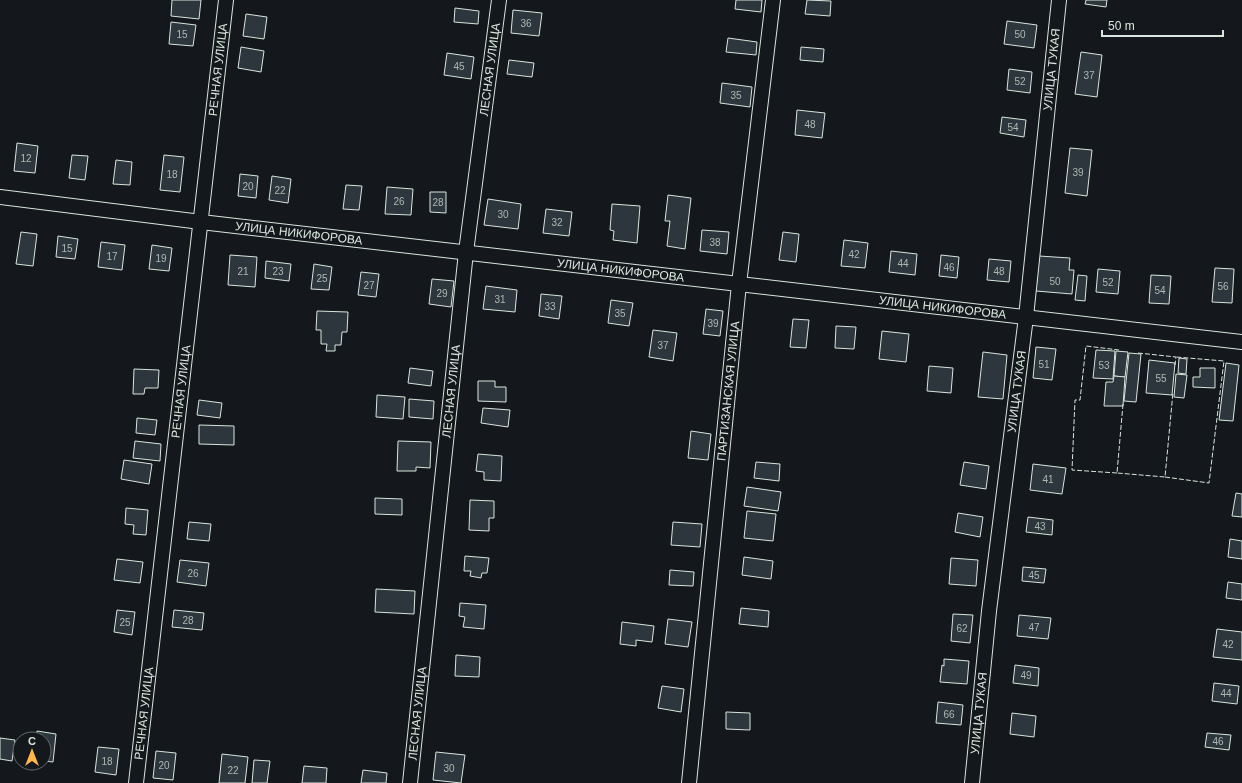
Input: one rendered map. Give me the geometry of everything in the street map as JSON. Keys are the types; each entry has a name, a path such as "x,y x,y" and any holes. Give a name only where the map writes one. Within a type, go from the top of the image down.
{"street":[{"name":"РЕЧНАЯ УЛИЦА","path":"136,783 226,0"},
{"name":"ЛЕСНАЯ УЛИЦА","path":"410,783 466,252 499,0"},
{"name":"ПАРТИЗАНСКАЯ УЛИЦА","path":"689,783 739,284 773,0"},
{"name":"УЛИЦА ТУКАЯ","path":"972,783 989,611 1026,317 1059,0"},
{"name":"УЛИЦА НИКИФОРОВА","path":"0,197 201,222 1242,342"}],"building":[{"path":"172,0 201,0 199,19 171,16"},
{"path":"736,0 762,0 761,12 735,9"},
{"path":"807,0 831,1 830,16 805,14"},
{"path":"1086,0 1107,0 1106,7 1085,4"},
{"path":"455,8 479,11 478,24 454,22"},
{"path":"513,10 542,13 539,36 511,33"},
{"path":"246,14 267,17 264,39 243,36"},
{"path":"1007,21 1037,25 1034,48 1004,44"},
{"path":"171,22 196,25 193,46 169,44"},
{"path":"728,38 757,42 756,55 726,52"},
{"path":"241,47 264,51 261,72 238,68"},
{"path":"801,47 824,49 823,62 800,60"},
{"path":"1081,52 1102,55 1097,97 1075,94"},
{"path":"447,53 474,57 471,79 444,75"},
{"path":"509,60 534,63 532,77 507,74"},
{"path":"1009,69 1032,72 1030,93 1007,90"},
{"path":"722,83 752,87 750,107 720,103"},
{"path":"797,110 825,113 822,138 795,135"},
{"path":"1002,117 1026,120 1024,137 1000,133"},
{"path":"17,143 38,146 35,173 14,171"},
{"path":"1070,148 1092,150 1087,196 1065,193"},
{"path":"72,155 88,156 85,180 69,178"},
{"path":"164,155 184,157 180,192 160,190"},
{"path":"116,160 132,162 130,185 113,184"},
{"path":"240,174 258,176 256,198 238,196"},
{"path":"272,176 291,179 288,203 269,200"},
{"path":"346,185 362,186 359,210 343,209"},
{"path":"387,187 413,189 411,215 385,214"},
{"path":"430,192 446,192 446,213 430,212"},
{"path":"668,195 691,198 685,249 667,246 670,221 665,221"},
{"path":"488,199 521,204 518,229 484,225"},
{"path":"612,204 640,206 637,243 613,240 614,231 610,230"},
{"path":"546,209 572,212 569,236 543,233"},
{"path":"702,230 729,232 727,254 700,251"},
{"path":"21,232 37,234 33,266 16,264"},
{"path":"783,232 799,234 796,262 779,260"},
{"path":"58,236 78,239 75,259 56,257"},
{"path":"844,240 868,243 865,268 841,266"},
{"path":"101,242 125,245 122,270 98,267"},
{"path":"152,245 172,248 169,271 149,269"},
{"path":"891,251 917,254 915,275 889,272"},
{"path":"230,255 257,257 255,287 228,285"},
{"path":"941,255 959,257 957,278 939,276"},
{"path":"1039,256 1070,258 1069,270 1074,270 1072,294 1036,291"},
{"path":"989,259 1011,261 1009,282 987,280"},
{"path":"266,261 291,264 289,281 265,278"},
{"path":"314,264 332,267 329,290 311,289"},
{"path":"1215,268 1234,269 1232,303 1212,302"},
{"path":"1098,269 1120,271 1118,294 1096,292"},
{"path":"361,272 379,274 376,297 358,295"},
{"path":"1078,275 1087,276 1085,301 1075,300"},
{"path":"1151,275 1171,276 1169,304 1149,303"},
{"path":"432,279 454,281 451,307 429,304"},
{"path":"486,286 517,290 515,312 483,309"},
{"path":"541,294 562,296 559,319 539,316"},
{"path":"611,300 633,303 629,326 608,323"},
{"path":"706,309 723,311 720,336 703,334"},
{"path":"317,311 348,312 347,332 342,332 341,345 335,345 335,351 326,351 327,344 321,344 321,330 316,330"},
{"path":"793,319 809,320 806,348 790,347"},
{"path":"836,326 856,327 854,349 835,348"},
{"path":"653,330 677,333 673,361 649,357"},
{"path":"882,331 909,334 906,362 879,359"},
{"path":"1036,347 1056,349 1052,380 1033,378"},
{"path":"1096,350 1115,351 1113,379 1093,378"},
{"path":"1116,351 1128,352 1125,377 1114,376"},
{"path":"983,352 1007,355 1003,399 978,397"},
{"path":"1129,353 1141,354 1136,402 1124,401"},
{"path":"1179,358 1187,359 1186,374 1178,373"},
{"path":"1149,360 1175,363 1172,395 1146,393"},
{"path":"1226,363 1239,365 1233,421 1219,420"},
{"path":"929,366 953,368 951,393 927,391"},
{"path":"410,368 433,371 431,386 408,383"},
{"path":"1200,368 1215,368 1215,388 1193,387 1193,377 1200,377"},
{"path":"134,369 159,370 158,388 145,388 144,394 133,394"},
{"path":"1176,374 1187,375 1184,398 1174,397"},
{"path":"1114,376 1125,377 1123,406 1104,406 1106,382 1113,382"},
{"path":"478,381 495,381 495,387 506,387 506,402 478,401"},
{"path":"377,395 405,397 403,419 376,417"},
{"path":"409,399 434,401 433,419 409,417"},
{"path":"199,400 222,403 220,418 197,415"},
{"path":"483,408 510,410 508,427 481,423"},
{"path":"137,418 157,420 155,435 136,433"},
{"path":"199,425 234,426 234,445 199,444"},
{"path":"691,431 711,434 708,460 688,458"},
{"path":"135,441 161,444 160,461 133,458"},
{"path":"398,441 431,442 430,468 416,467 416,471 397,471"},
{"path":"478,454 502,456 501,481 484,480 484,472 476,471"},
{"path":"124,460 152,464 149,484 121,479"},
{"path":"756,462 780,464 779,481 754,478"},
{"path":"964,462 989,466 986,489 960,485"},
{"path":"1033,464 1066,468 1062,494 1030,490"},
{"path":"747,487 781,492 778,511 744,506"},
{"path":"1236,493 1242,494 1242,517 1232,516"},
{"path":"375,498 402,499 402,515 375,514"},
{"path":"470,500 494,501 494,518 489,518 489,531 469,530"},
{"path":"126,508 148,510 146,535 133,534 134,525 125,524"},
{"path":"747,511 776,514 773,541 744,538"},
{"path":"958,513 983,517 980,537 955,532"},
{"path":"1028,517 1053,520 1052,535 1026,532"},
{"path":"189,522 211,524 209,541 187,539"},
{"path":"673,522 702,524 700,547 671,545"},
{"path":"1230,539 1242,541 1242,559 1228,557"},
{"path":"465,556 489,558 487,573 482,573 481,578 470,576 471,571 464,571"},
{"path":"744,557 773,561 771,579 742,575"},
{"path":"951,558 978,560 976,586 949,584"},
{"path":"117,559 143,562 140,583 114,580"},
{"path":"180,560 209,563 206,586 177,582"},
{"path":"1023,567 1046,569 1044,583 1022,581"},
{"path":"670,570 694,572 693,586 669,585"},
{"path":"1228,582 1242,584 1242,600 1226,598"},
{"path":"376,589 415,591 414,614 375,612"},
{"path":"460,603 486,605 484,629 463,627 465,617 459,616"},
{"path":"741,608 769,611 768,627 739,624"},
{"path":"117,610 135,612 132,635 114,632"},
{"path":"174,610 204,613 202,630 172,627"},
{"path":"953,614 973,615 970,643 951,641"},
{"path":"1019,615 1051,618 1048,639 1017,636"},
{"path":"668,619 692,622 688,647 665,644"},
{"path":"622,622 654,626 652,642 636,640 636,646 620,644"},
{"path":"1217,629 1242,632 1242,660 1213,657"},
{"path":"456,655 480,657 479,677 455,676"},
{"path":"944,659 969,661 967,684 940,682"},
{"path":"1015,665 1039,668 1038,686 1013,683"},
{"path":"1214,683 1239,686 1237,704 1212,701"},
{"path":"662,686 684,689 681,712 658,708"},
{"path":"938,702 963,705 961,725 936,723"},
{"path":"726,712 750,713 750,730 726,729"},
{"path":"1012,713 1036,716 1034,737 1010,734"},
{"path":"52,733 56,734 52,762"},
{"path":"1207,733 1231,735 1229,750 1205,747"},
{"path":"0,738 12,740 12,761 0,759"},
{"path":"98,747 119,749 116,775 95,772"},
{"path":"156,751 176,753 173,780 153,778"},
{"path":"436,752 465,755 461,783 433,780"},
{"path":"222,754 248,757 245,783 219,783"},
{"path":"254,760 270,761 267,783 252,783"},
{"path":"304,766 327,768 326,783 302,783"},
{"path":"363,770 387,773 386,783 361,783"}],"fence":[{"path":"1117,473 1072,470 1075,400 1080,400 1086,346 1119,350"},
{"path":"1138,353 1176,357 1175,365"},
{"path":"1165,477 1209,483 1224,361 1176,357"},
{"path":"1123,404 1117,473 1165,477 1173,392"}]}
